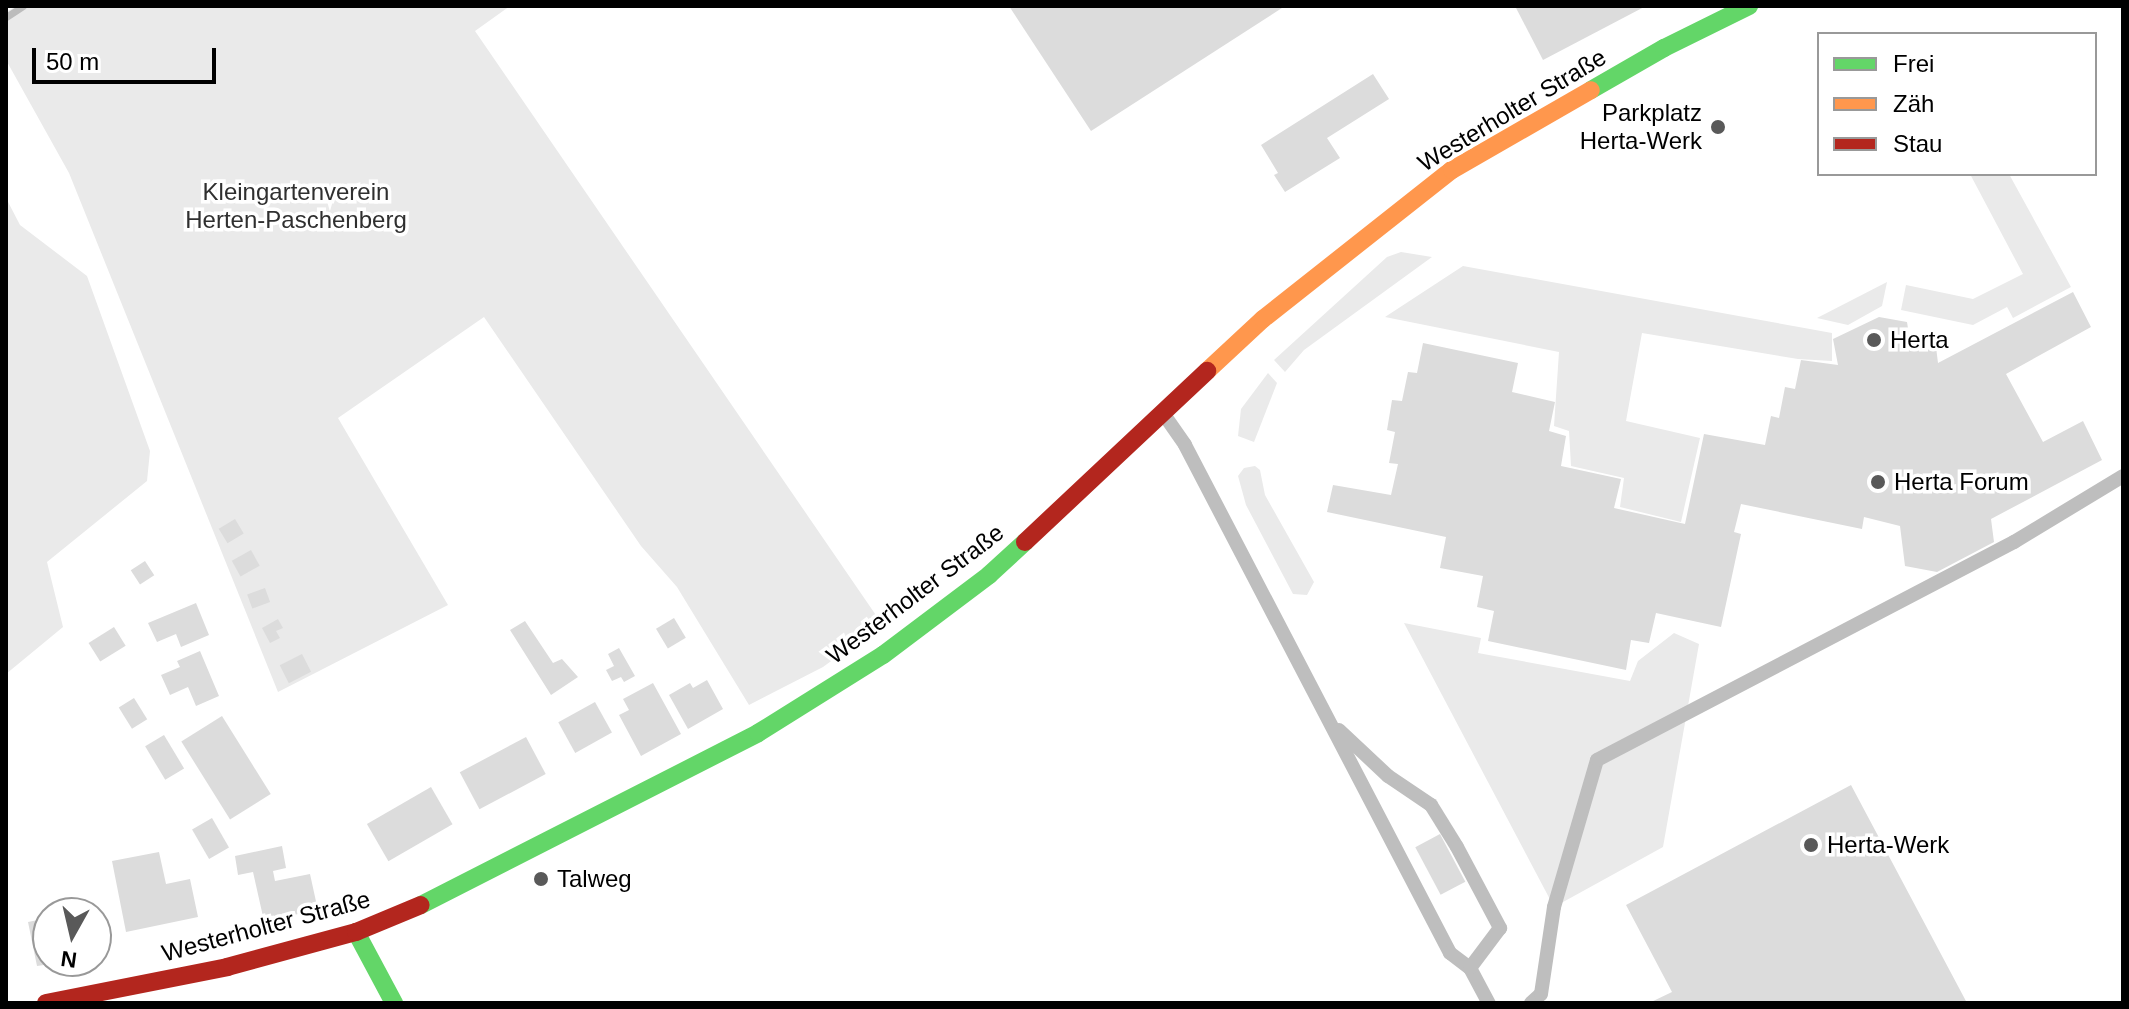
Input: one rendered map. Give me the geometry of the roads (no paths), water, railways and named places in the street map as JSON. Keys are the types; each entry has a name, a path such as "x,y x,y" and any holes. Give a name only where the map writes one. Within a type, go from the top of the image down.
{"main road":[{"name":"Westerholter Straße","path":"46,1003 227,967 356,932 452,892 758,733 883,655 989,575 1305,283 1452,170 1664,48 1749,6"},
{"path":"356,932 394,1003"}],"lane":[{"path":"1162,413 1185,445 1450,953 1470,968 1489,1003"},
{"path":"1531,1003 1541,994 1554,907 1597,760 2014,542 2123,476"},
{"path":"1330,722 1388,776 1431,805 1457,847 1500,928 1470,968"}],"waterway":[{"path":"6,17 23,6"}],"place":[{"name":"Parkplatz Herta-Werk","path":"1718,127"},
{"name":"Herta","path":"1874,340"},
{"name":"Herta Forum","path":"1878,482"},
{"name":"Herta-Werk","path":"1811,845"},
{"name":"Talweg","path":"541,879"}],"park label":[{"name":"Kleingartenverein Herten-Paschenberg","path":"296,206"}]}
